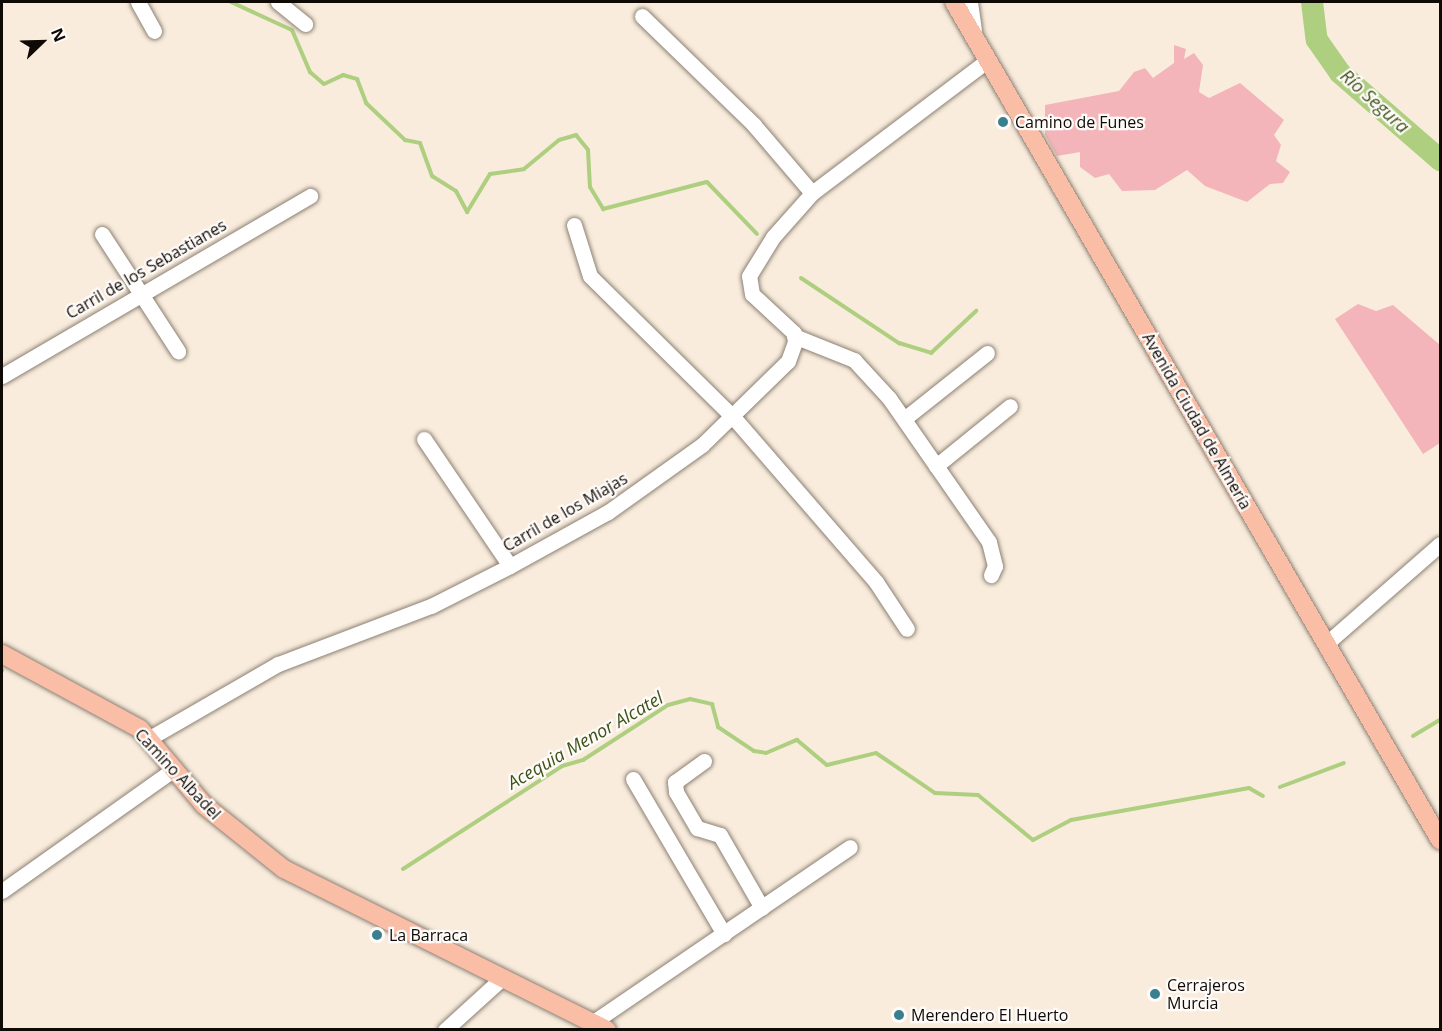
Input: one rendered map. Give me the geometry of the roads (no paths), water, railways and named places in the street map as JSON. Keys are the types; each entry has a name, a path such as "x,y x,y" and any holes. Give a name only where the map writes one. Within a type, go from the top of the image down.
{"main road":[{"name":"Avenida Ciudad de Almería","path":"967,3 976,38 988,60 1327,644 1436,820 1440,840"},
{"name":"Camino Albadel","path":"2,654 108,711 148,739 173,770 239,838 284,869 500,980 599,1026"}],"street":[{"path":"138,2 154,31"},
{"path":"278,2 305,24"},
{"path":"642,16 754,125 812,193"},
{"path":"988,60 812,193 773,237 749,276 752,294 794,336 854,360 904,419 988,542 995,566 991,574"},
{"name":"Carril de los Sebastianes","path":"2,376 142,290 310,196"},
{"path":"574,225 590,276 734,418 876,582 907,629"},
{"path":"102,234 142,290 178,351"},
{"name":"Carril de los Miajas","path":"148,739 278,664 431,606 608,512 734,418 788,361 794,336"},
{"path":"904,419 987,353"},
{"path":"936,466 1010,406"},
{"path":"424,439 510,566"},
{"path":"1327,644 1440,544"},
{"path":"704,761 675,782 676,792 697,828 720,835 762,908"},
{"path":"2,891 173,770"},
{"path":"633,779 724,934"},
{"path":"599,1026 724,934 850,847"},
{"path":"445,1029 500,980"}],"waterway":[{"path":"231,2 292,30 310,72 324,84 343,75 357,79 366,103 405,140 420,143 432,176 456,191 467,212 490,174 524,169 559,140 576,135 588,150 590,187 603,209 707,182 757,234"},
{"name":"Río Segura","path":"1312,2 1317,40 1340,73 1440,160"},
{"path":"801,278 899,343 931,353 976,311"},
{"name":"Acequia Menor Alcatel","path":"403,869 562,766 583,760 668,705 690,699 712,704 718,727 754,751 766,753 797,740 827,765 876,753 935,793 978,795 1033,840 1071,820 1249,788 1263,796"},
{"name":"Acequia Menor Alcatel","path":"1413,736 1440,720"},
{"name":"Acequia Menor Alcatel","path":"1280,787 1344,763"}],"place":[{"name":"Camino de Funes","path":"1003,122"},
{"name":"La Barraca","path":"377,935"},
{"name":"Cerrajeros Murcia","path":"1155,994"},
{"name":"Merendero El Huerto","path":"899,1015"}]}
